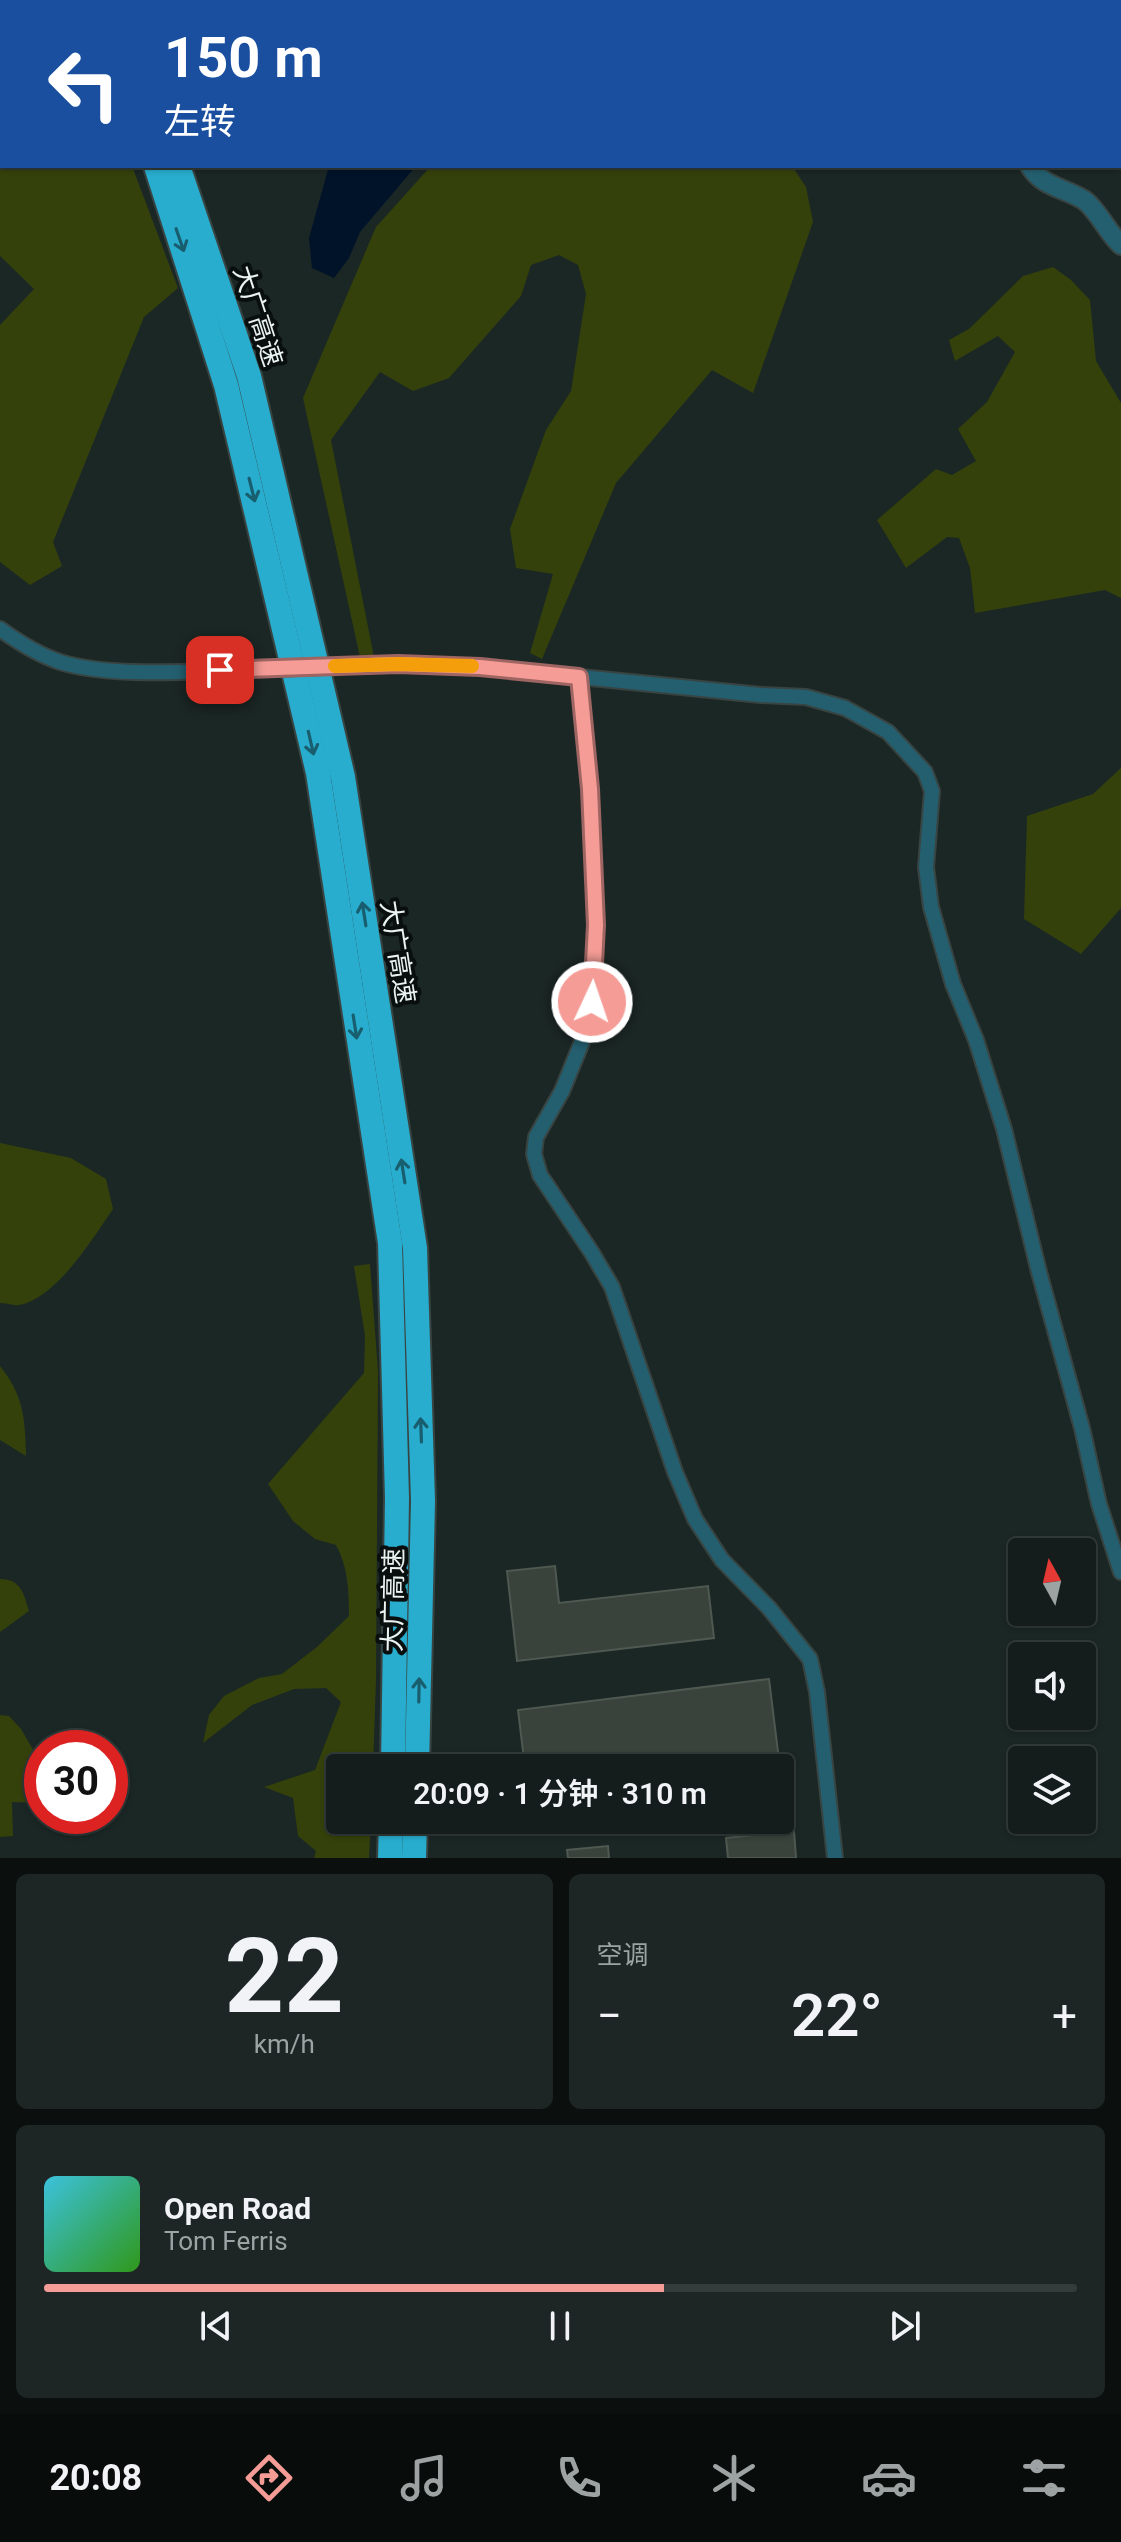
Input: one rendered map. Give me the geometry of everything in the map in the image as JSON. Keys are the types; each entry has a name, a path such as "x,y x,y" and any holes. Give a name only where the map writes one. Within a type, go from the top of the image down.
{"highway":[{"name":"大广高速","path":"157,168 226,385 318,773 390,1243 397,1498 393,1754"},
{"name":"大广高速","path":"179,168 249,376 343,777 415,1248 423,1501 417,1754"},
{"path":"390,1858 391,1834"},
{"path":"414,1858 415,1834"}],"street":[{"path":"1031,168 1049,185 1086,201 1121,245"},
{"path":"0,629 18,642 59,662 98,670 248,670 398,664 480,667 806,697 845,708 888,732 925,772 932,791 926,867 931,907 953,984 976,1040 1004,1129 1099,1504 1121,1572"},
{"path":"579,677 590,789 596,925 592,1002 586,1032 562,1091 536,1137 534,1154 540,1175 612,1287 675,1472 695,1519 722,1560 769,1608 810,1659 817,1692 835,1858"}],"green space":[{"path":"0,168 133,168 178,288 144,317 53,542 62,566 30,585 0,562 0,325 34,289 0,256"},
{"path":"429,168 793,168 806,187 813,222 753,393 712,370 616,483 542,659 530,653 553,574 516,568 510,529 546,430 571,391 586,294 578,265 559,255 531,265 521,296 449,378 413,391 380,372 331,440 374,657 360,657 303,398 376,227"},
{"path":"1053,267 1090,300 1096,361 1121,403 1121,598 1105,590 975,613 970,568 959,538 947,537 906,568 877,520 936,469 952,475 976,461 958,429 987,402 1015,352 998,336 955,361 949,340 969,329 1023,276"},
{"path":"1121,768 1121,908 1081,954 1024,919 1027,816 1093,794"},
{"path":"0,1143 71,1158 106,1179 113,1209 60,1280 33,1300 19,1305 0,1303"},
{"path":"370,1264 378,1371 373,1754 326,1754 326,1834 370,1834 369,1858 314,1858 316,1851 298,1836 293,1798 264,1787 315,1770 341,1702 326,1688 294,1689 252,1705 203,1743 209,1715 224,1696 259,1678 282,1674 317,1647 349,1616 345,1571 336,1545 315,1539 293,1521 268,1484 364,1373 365,1336 354,1266"},
{"path":"0,1366 22,1408 26,1456 0,1440"},
{"path":"0,1579 17,1585 29,1611 0,1632"},
{"path":"0,1715 9,1716 24,1734 24,1802 12,1802 13,1836 0,1837"}],"water":[{"path":"328,168 414,168 360,232 349,258 334,278 312,268 309,238"}],"building":[{"path":"555,1566 559,1603 708,1586 714,1638 517,1661 507,1571"},
{"path":"769,1679 778,1754 523,1754 518,1710"},
{"path":"794,1831 796,1858 728,1858 726,1838 794,1834"},
{"path":"608,1846 609,1858 568,1858 567,1850"}],"slow traffic":[{"path":"335,666 472,666"}],"route":[{"path":"220,670 398,664 480,667 579,677 590,789 596,925 592,1002"}]}
